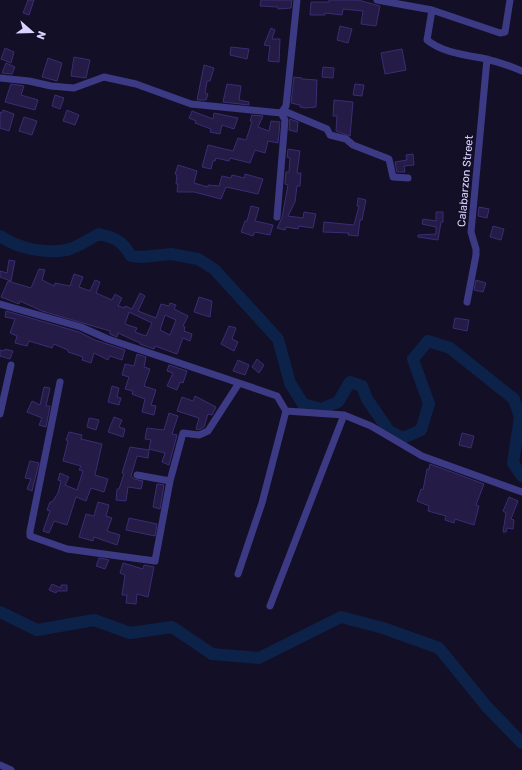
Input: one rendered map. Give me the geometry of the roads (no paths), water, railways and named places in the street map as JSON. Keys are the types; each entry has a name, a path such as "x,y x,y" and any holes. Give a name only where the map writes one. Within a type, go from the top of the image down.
{"street":[{"path":"277,217 286,120 283,112 297,0"},
{"path":"377,0 432,10 500,34 505,32 507,28 510,0"},
{"path":"432,10 427,40 446,50 487,60 522,71"},
{"name":"Calabarzon Street","path":"467,302 476,250 471,232 487,60"},
{"path":"0,78 74,88 104,77 136,84 191,104 283,112 327,129 330,135 346,139 353,145 389,159 393,177 408,178"},
{"path":"0,304 81,326 108,339 277,396 286,411 262,503 238,574"},
{"path":"0,414 11,365"},
{"path":"60,382 31,523 30,536 67,549 155,562 170,481 183,433 199,435 208,431 239,383"},
{"path":"286,411 344,415 371,426 422,456 522,492"},
{"path":"270,606 344,415"},
{"path":"137,475 170,481"},
{"path":"0,765 11,770"}],"waterway":[{"path":"0,236 23,247 58,251 74,247 99,234 118,241 125,247 131,256 142,257 171,254 198,259 214,269 278,339 290,383 303,404 321,409 338,402 350,382 362,386 367,399 389,431 403,438 421,430 429,404 413,359 428,341 450,348 514,399 520,417 513,463 522,476"},
{"path":"0,612 37,630 94,620 130,633 172,627 212,654 259,658 341,617 383,628 439,648 487,707 522,743"}]}
